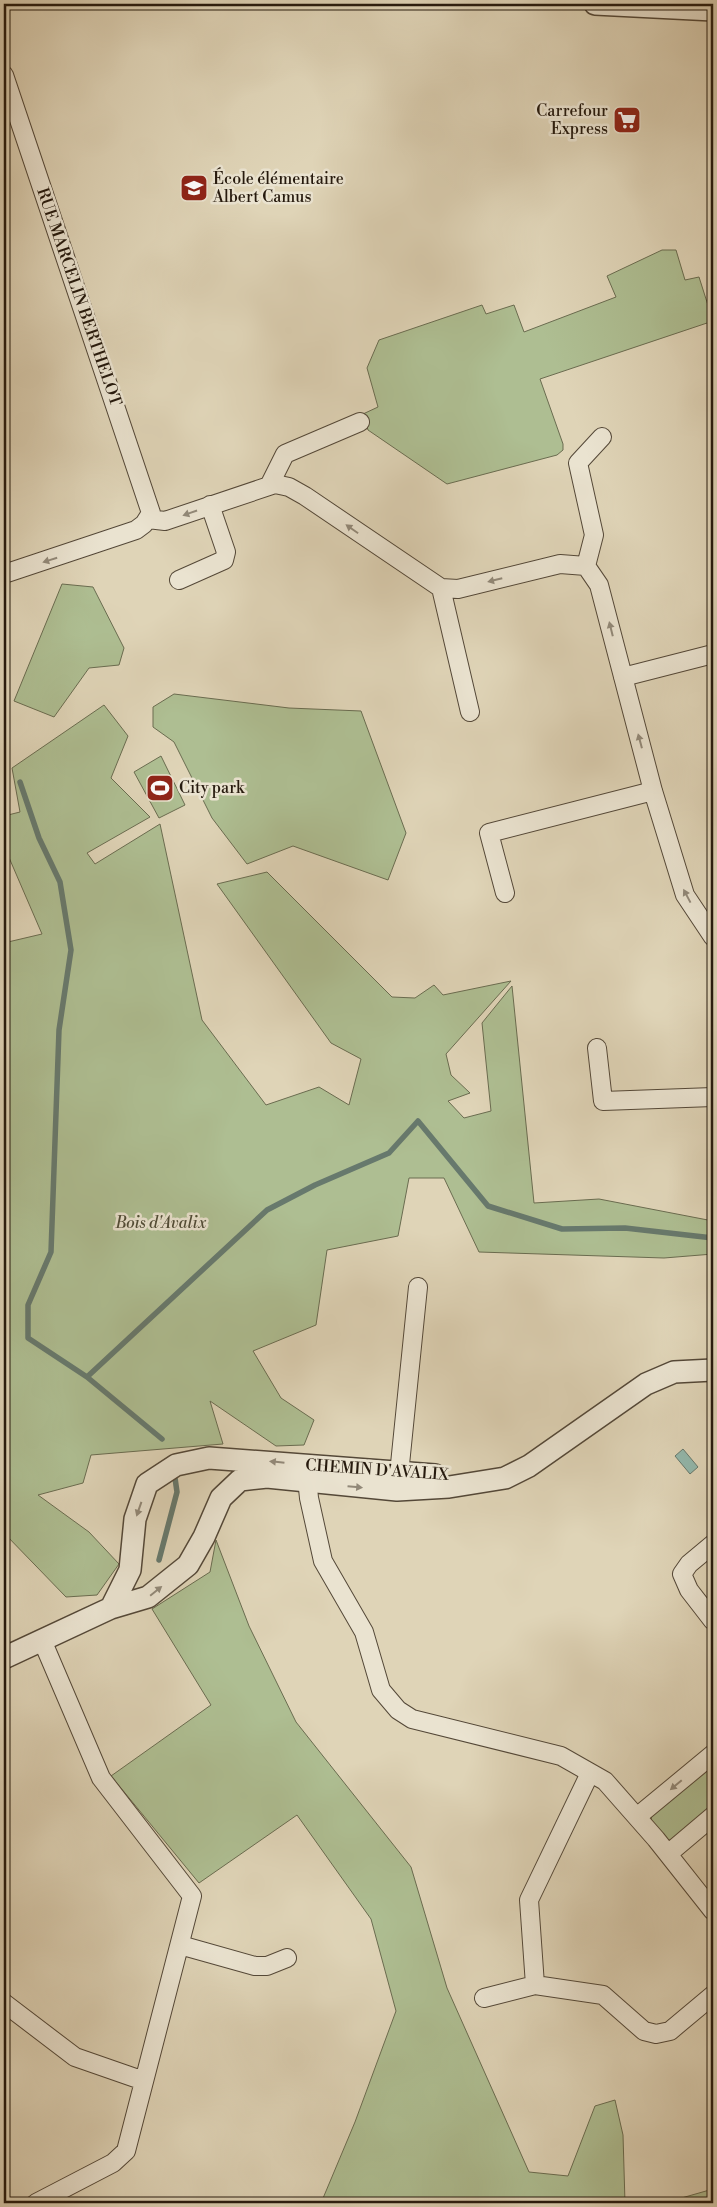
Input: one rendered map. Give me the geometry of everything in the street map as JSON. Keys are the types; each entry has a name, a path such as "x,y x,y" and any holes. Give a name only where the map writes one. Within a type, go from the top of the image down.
{"street":[{"path":"595,4 713,10"},
{"name":"RUE MARCELIN BERTHELOT","path":"4,75 149,506 151,513 148,519"},
{"path":"270,484 286,454 360,422"},
{"path":"602,437 578,464 594,535 586,566 599,585 653,791 685,894 713,937"},
{"path":"4,574 136,530 148,519 166,521 270,484 289,487 305,496 441,588 458,589 560,564 586,566"},
{"path":"179,580 224,560 226,552 210,506"},
{"path":"441,588 470,712"},
{"path":"623,677 713,654"},
{"path":"505,893 489,833 653,791"},
{"path":"597,1048 603,1101 713,1097 713,1090"},
{"path":"398,1482 418,1287"},
{"name":"CHEMIN D'AVALIX","path":"398,1482 484,1471 503,1465 526,1454 627,1384 656,1367 672,1361 698,1357 713,1358"},
{"name":"CHEMIN D'AVALIX","path":"110,1608 130,1570 135,1519 147,1484 176,1465 209,1458 306,1473 449,1487 505,1478 529,1466 646,1384 674,1372 713,1370"},
{"path":"306,1473 323,1561 364,1632 381,1690 398,1710 412,1719 562,1756 605,1781 638,1816 713,1911"},
{"name":"CHEMIN D'AVALIX","path":"4,1658 110,1608 148,1597 188,1565 204,1537 220,1498 240,1480 306,1473"},
{"path":"713,1544 689,1564 682,1574 689,1590 713,1621"},
{"path":"36,2203 113,2163 126,2151 192,1896 101,1778 42,1640"},
{"path":"638,1816 713,1754"},
{"path":"534,1984 528,1900 590,1773"},
{"path":"668,1854 713,1816"},
{"path":"180,1945 255,1966 267,1966 287,1958"},
{"path":"484,1998 534,1984 604,1995 644,2031 656,2034 670,2031 713,1996"},
{"path":"4,2003 75,2057 144,2081"}],"green space":[{"path":"662,250 676,250 685,280 699,277 713,321 540,379 563,444 563,450 557,455 447,484 368,430 363,414 378,407 367,368 379,340 482,305 486,314 514,305 524,332 616,297 607,276"},
{"path":"62,584 93,587 124,648 119,665 89,668 54,717 14,701"},
{"path":"174,694 289,708 361,711 406,833 388,880 293,846 247,864 212,818 174,742 153,727 153,707"},
{"name":"Bois d'Avalix","path":"104,705 128,736 111,778 150,817 87,853 95,864 160,824 202,1020 266,1105 319,1087 349,1105 361,1059 331,1043 217,884 267,872 392,997 415,998 434,985 443,995 511,981 446,1054 451,1075 470,1093 448,1101 464,1118 491,1111 482,1023 512,986 534,1203 599,1199 713,1221 713,1254 664,1258 479,1252 444,1178 409,1178 398,1236 327,1250 316,1325 253,1351 281,1398 314,1420 304,1445 276,1446 210,1401 223,1444 91,1455 83,1483 38,1495 89,1532 119,1564 97,1595 66,1597 4,1533 4,937 8,942 42,934 4,846 4,816 20,812 12,768"},
{"name":"City park","path":"161,756 185,805 159,818 134,772"},
{"path":"216,1540 249,1626 296,1722 411,1867 447,1988 529,2172 568,2176 595,2106 615,2100 623,2135 625,2203 321,2203 355,2122 396,2011 371,1919 297,1815 199,1883 111,1776 211,1705 152,1609 210,1572"},
{"path":"713,1762 713,1807 673,1840 664,1840 651,1823 652,1812"},
{"path":"713,2189 713,2203 664,2203"}],"water":[{"path":"683,1449 698,1467 690,1474 675,1456"}],"waterway":[{"path":"20,782 39,838 60,882 71,950 59,1030 51,1252 28,1305 28,1338 87,1377 267,1210 315,1185 389,1153 418,1121 488,1206 562,1229 625,1228 713,1238"},
{"path":"87,1377 162,1439"},
{"path":"159,1560 177,1492 175,1478"}],"place":[{"name":"Carrefour Express","path":"627,120"},
{"name":"École élémentaire Albert Camus","path":"194,188"},
{"name":"City park","path":"160,788"}]}
